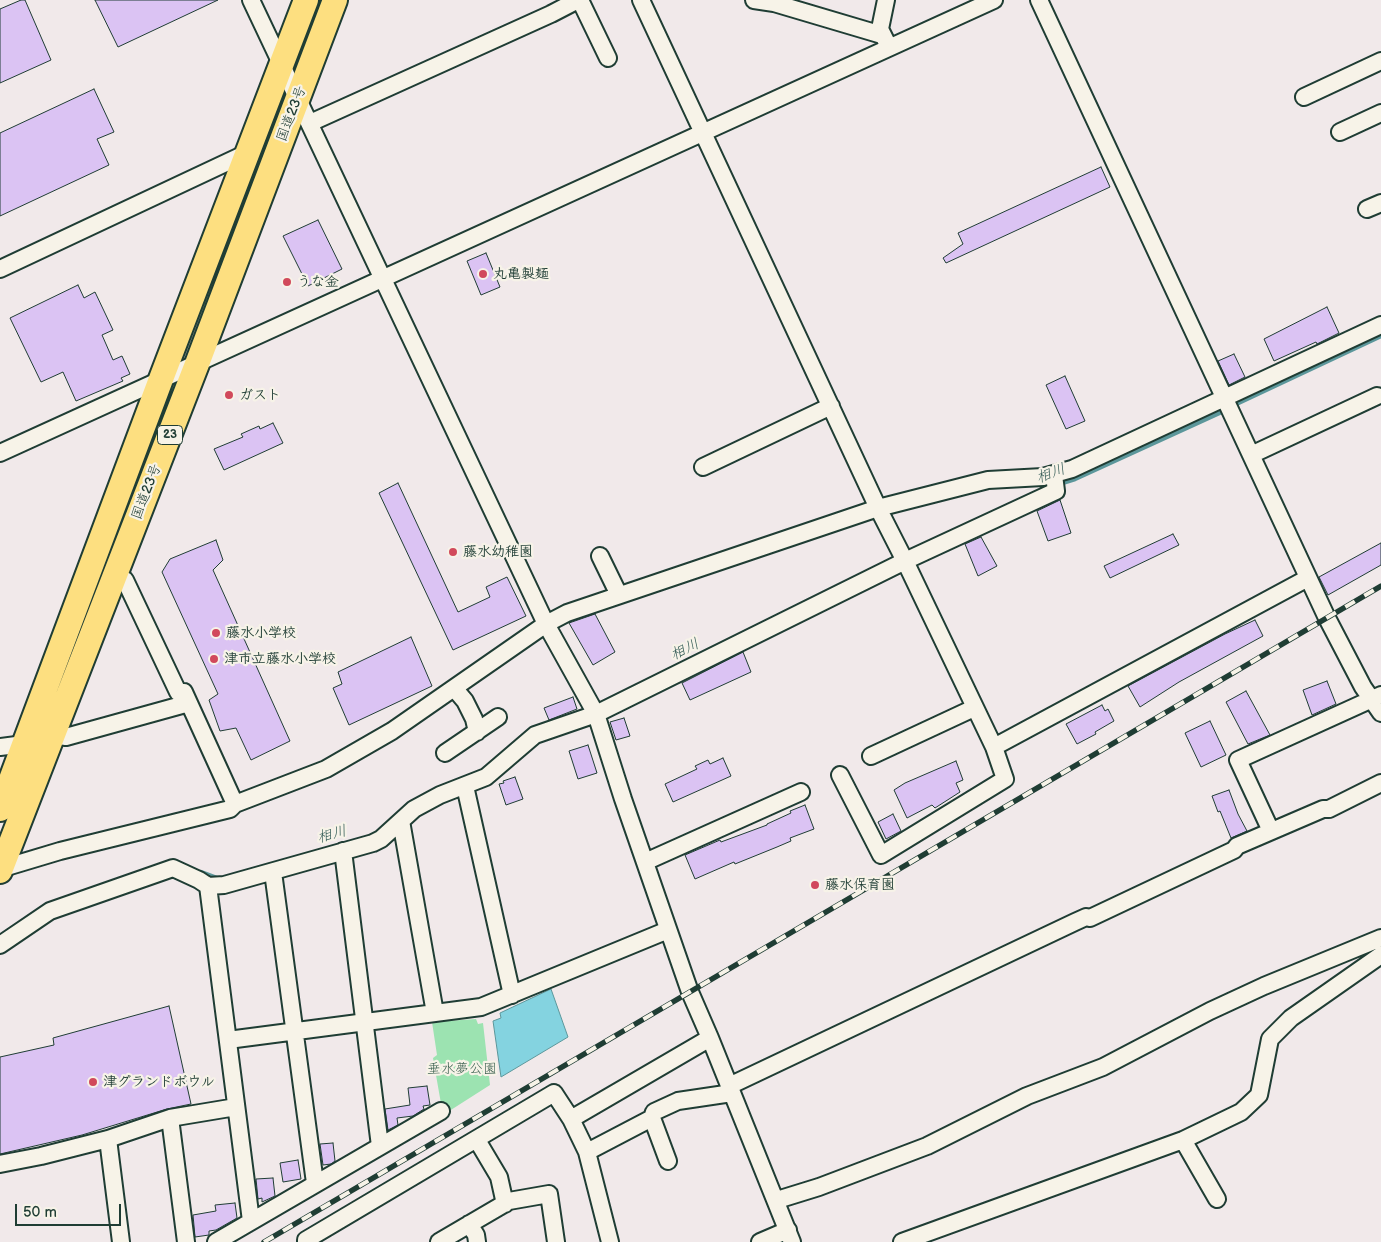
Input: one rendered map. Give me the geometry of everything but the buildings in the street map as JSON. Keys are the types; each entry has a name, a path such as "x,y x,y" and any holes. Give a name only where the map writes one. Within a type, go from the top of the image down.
{"highway":[{"name":"国道23号","path":"0,809 161,379 306,0"},
{"name":"国道23号","path":"0,870 197,364 335,0"}],"street":[{"path":"251,0 546,624 594,709 628,797 645,862 690,992 777,1200 790,1236 760,1242"},
{"path":"310,123 579,0 608,58"},
{"path":"641,0 878,508 994,747 1005,779 881,855 840,775"},
{"path":"754,0 774,3 886,41"},
{"path":"886,0 880,30 886,41"},
{"path":"0,453 703,132 886,41 994,0"},
{"path":"1039,0 1308,578 1363,688 1378,702 1238,760 1271,831"},
{"path":"1304,97 1381,61"},
{"path":"1340,132 1381,113"},
{"path":"0,269 249,152"},
{"path":"0,945 50,910 173,868 208,886 224,886 373,843 381,839 423,803 486,778 535,735 594,709 1055,482 1072,469 1226,405 1381,325"},
{"path":"1251,455 1377,396"},
{"path":"703,466 831,406"},
{"path":"0,870 60,851 230,809 235,804 326,769 392,731 546,624 567,613 878,508 988,480 1043,477 1055,482"},
{"path":"600,556 619,595"},
{"path":"994,747 1308,578"},
{"path":"125,580 178,692 184,692 235,804"},
{"path":"454,688 465,701 474,719 477,732"},
{"path":"53,735 66,737 189,704"},
{"path":"870,756 974,708"},
{"path":"445,753 498,717"},
{"path":"0,747 24,744"},
{"path":"668,1161 652,1118 654,1112 678,1101 731,1090 1075,922 1086,917 1090,918 1234,850 1236,846 1329,808 1381,783"},
{"path":"465,786 512,996"},
{"path":"645,862 801,792"},
{"path":"401,821 435,1013"},
{"path":"343,851 380,1146"},
{"path":"274,872 315,1183"},
{"path":"208,886 251,1222"},
{"path":"228,1040 481,1007 512,996 668,930"},
{"path":"777,1200 819,1187 927,1146 1027,1096 1103,1067 1210,1011 1264,986 1381,938"},
{"path":"902,1242 1183,1140 1242,1112 1259,1095 1270,1038 1291,1018 1381,955"},
{"path":"571,1119 710,1038"},
{"path":"306,1242 306,1240 554,1093 571,1119 587,1152 610,1242"},
{"path":"0,1164 108,1139 170,1118 236,1107"},
{"path":"216,1242 441,1111"},
{"path":"170,1118 186,1242"},
{"path":"587,1152 652,1118"},
{"path":"108,1139 121,1242"},
{"path":"477,1140 499,1177 505,1204"},
{"path":"1183,1140 1217,1199"},
{"path":"439,1242 509,1201 549,1194 556,1242"},
{"path":"469,1224 476,1235 477,1242"}],"green space":[{"name":"垂水夢公園","path":"476,1019 478,1024 483,1023 490,1085 443,1115 433,1058 437,1055 432,1022"}],"water":[{"path":"551,989 568,1037 501,1077 493,1021 501,1018 500,1013"}],"waterway":[{"name":"相川","path":"1232,406 1381,336"},
{"name":"相川","path":"1059,484 1075,479 1226,410"},
{"name":"相川","path":"201,872 217,878"}],"railway":[{"path":"264,1242 1381,586"}],"place":[{"name":"丸亀製麺","path":"483,274"},
{"name":"うな金","path":"287,282"},
{"name":"ガスト","path":"229,395"},
{"name":"藤水幼稚園","path":"453,552"},
{"name":"藤水小学校","path":"216,633"},
{"name":"津市立藤水小学校","path":"214,659"},
{"name":"藤水保育園","path":"815,885"},
{"name":"津グランドボウル","path":"93,1082"}]}
